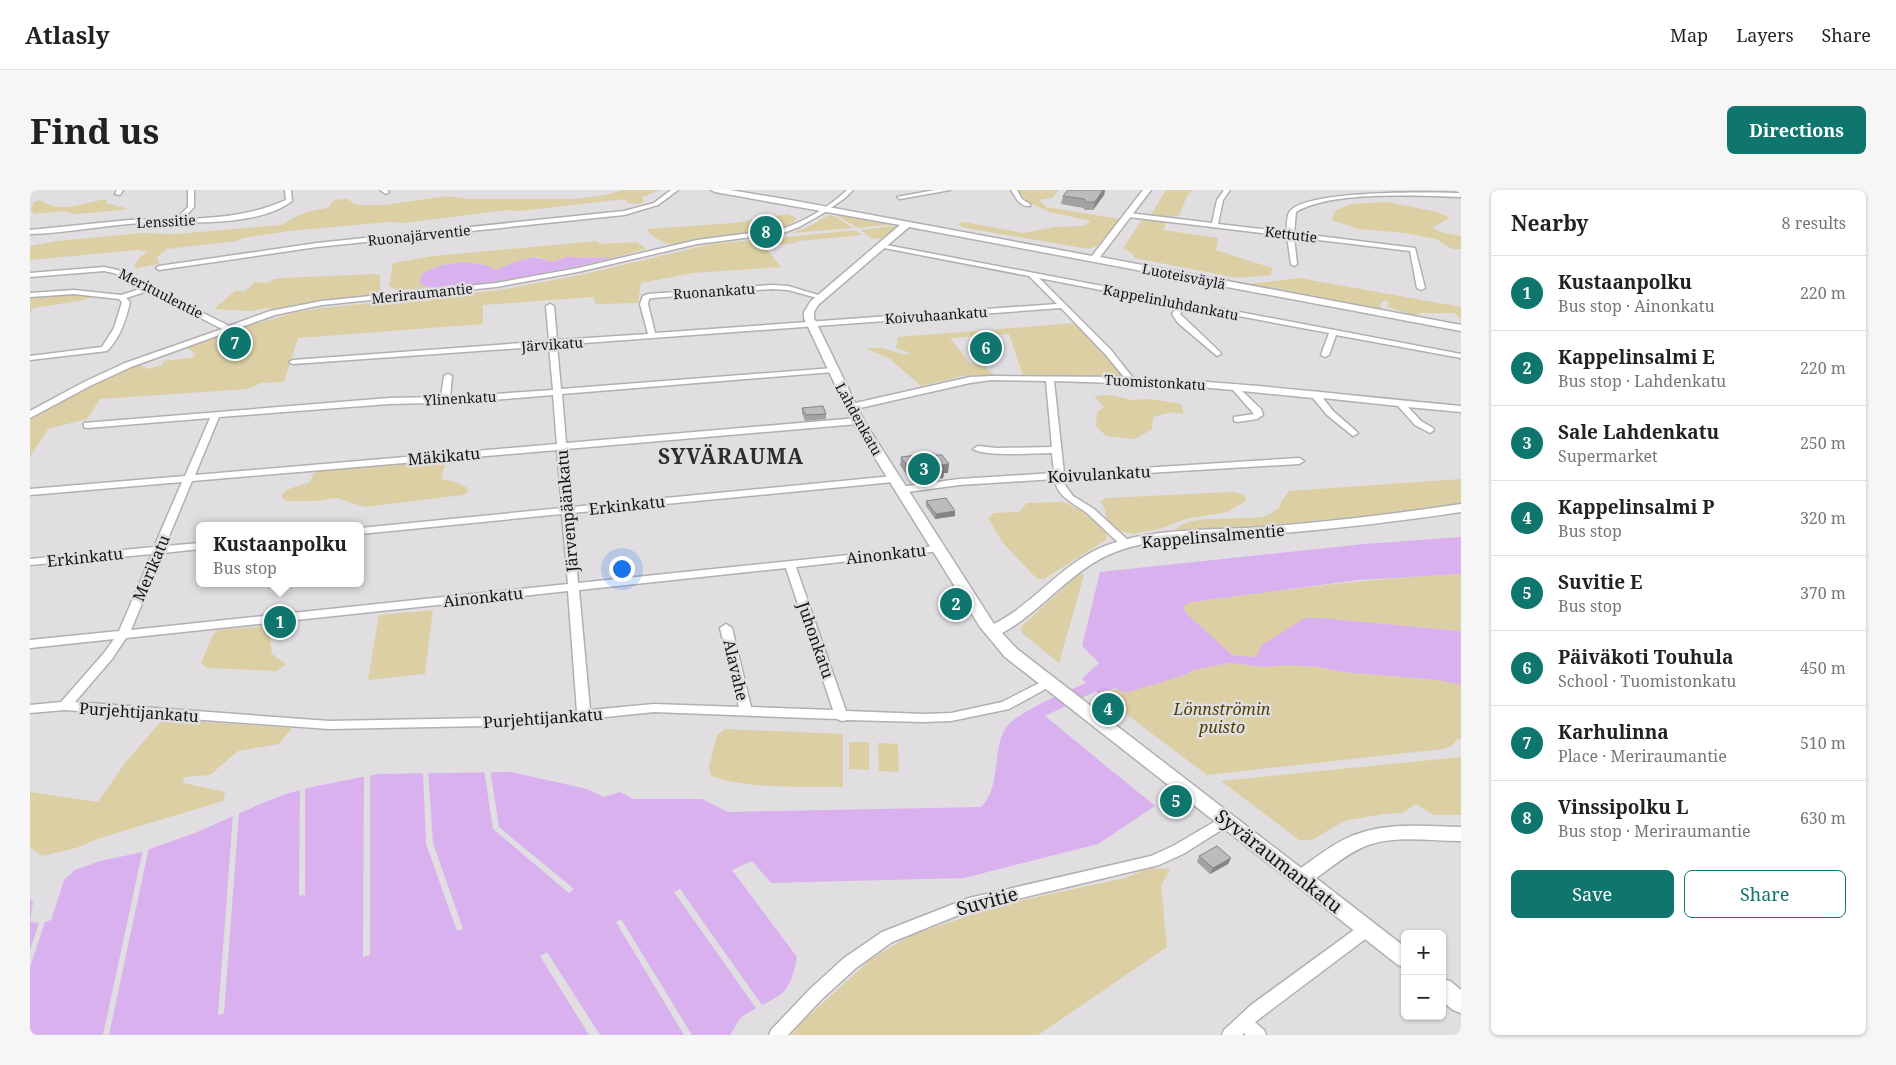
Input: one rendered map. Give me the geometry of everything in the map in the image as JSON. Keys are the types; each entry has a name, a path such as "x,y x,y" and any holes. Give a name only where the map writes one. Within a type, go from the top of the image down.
{"main road":[{"name":"Luoteisväylä","path":"715,190 1095,258 1461,328"},
{"path":"1095,258 1147,190"},
{"path":"812,325 809,312 814,304 907,224"},
{"name":"Lahdenkatu","path":"812,325 858,421 936,548 991,632"},
{"name":"Kappelinsalmentie","path":"991,632 1022,615 1064,577 1085,562 1108,550 1126,544 1159,538 1312,527 1414,516 1461,508"},
{"name":"Syväraumankatu","path":"991,632 1012,653 1053,686 1401,956"},
{"path":"1302,878 1350,845 1366,839 1405,834 1461,834"},
{"path":"1446,991 1461,1003"}],"street":[{"path":"178,220 191,207 191,190"},
{"name":"Lenssitie","path":"30,232 245,216 265,211 289,200 288,190"},
{"name":"Ruonajärventie","path":"158,268 317,246 624,213 656,204 674,190"},
{"name":"Meriraumantie","path":"30,415 86,384 128,365 264,316 297,307 496,285 578,270 696,242 774,233 797,226 826,209 850,190"},
{"path":"900,197 948,190"},
{"path":"1014,190 1020,200 1028,205"},
{"path":"1216,224 1220,200 1227,190"},
{"path":"1294,264 1291,234 1292,213 1303,202 1354,193 1461,195"},
{"name":"Kettutie","path":"1129,215 1412,249 1420,288"},
{"name":"Kappelinluhdankatu","path":"881,246 1461,356"},
{"name":"Merituulentie","path":"30,275 111,269 229,329"},
{"path":"1032,275 1108,352 1131,380"},
{"name":"Ruonankatu","path":"652,336 644,304 646,298 651,296 772,287 792,289 822,297"},
{"path":"30,295 74,292 121,297 149,288"},
{"path":"30,358 104,349 111,343 125,309 126,302 121,297"},
{"path":"1182,304 1176,314 1181,321 1217,354"},
{"name":"Järvenpäänkatu","path":"550,306 566,511 575,587 584,716"},
{"name":"Koivuhaankatu","path":"812,325 1061,306"},
{"name":"Järvikatu","path":"293,362 812,325"},
{"path":"1325,355 1333,333"},
{"name":"Ylinenkatu","path":"87,425 389,401 445,400 833,370"},
{"path":"445,400 448,376"},
{"path":"1050,379 1061,477 1060,485 1070,498 1090,511 1126,544"},
{"name":"Tuomistonkatu","path":"851,407 970,380 1050,379 1131,380 1235,387 1461,409"},
{"path":"1235,387 1259,414 1254,417 1237,419"},
{"path":"1315,394 1330,413 1353,433"},
{"path":"1399,402 1418,422 1430,430"},
{"name":"Merikatu","path":"65,706 108,656 123,634 215,416"},
{"name":"Mäkikatu","path":"30,492 858,421"},
{"path":"978,449 996,451 1058,450"},
{"name":"Koivulankatu","path":"900,490 959,482 1061,477 1299,460"},
{"name":"Erkinkatu","path":"364,531 893,479"},
{"name":"Erkinkatu","path":"30,562 196,546"},
{"name":"Ainonkatu","path":"30,644 936,548"},
{"name":"Juhonkatu","path":"790,564 842,717"},
{"name":"Alavahe","path":"726,628 746,711"},
{"name":"Purjehtijankatu","path":"30,709 65,706 329,725 520,722 654,708 842,717 924,718 982,712 1005,706 1053,686"},
{"name":"Suvitie","path":"778,1035 816,994 850,963 887,937 970,904 1154,861 1178,850 1226,820"},
{"path":"1230,1035 1257,1010 1367,929"},
{"path":"1245,1023 1258,1035"}],"green space":[{"path":"624,190 660,190 642,197 644,202 639,204 627,203 626,199 519,211 507,210 404,223 389,222 289,231 243,238 237,241 167,249 157,257 159,264 136,268 134,266 139,258 148,252 137,250 30,260 30,246 57,241 142,233 175,234 282,225 292,218 315,210 328,208 334,200 347,199 357,205 384,205 447,196 470,199 575,199"},
{"path":"1018,190 1059,190 1052,198 1039,200 1046,207 1120,219 1097,246 1089,249 966,228 957,224 964,222 1023,233 1054,227 1083,226 1091,221 1049,212 1028,202"},
{"path":"1166,190 1192,190 1187,196 1179,216 1169,217 1163,230 1218,238 1216,250 1272,268 1271,275 1238,278 1134,258 1133,254 1123,248 1143,218 1149,218"},
{"path":"107,199 106,203 129,209 73,214 66,211 34,214 30,209 34,202 40,200 56,207 65,207"},
{"path":"1387,202 1437,212 1450,218 1433,227 1440,232 1461,236 1461,249 1452,249 1436,239 1405,233 1358,229 1332,220 1335,211 1351,204"},
{"path":"836,213 895,224 858,228 835,215"},
{"path":"788,214 797,218 791,224 781,228 676,244 662,242 648,232 648,229 734,223"},
{"path":"829,215 836,217 853,228 792,233 808,227"},
{"path":"896,227 881,239 871,238 861,230"},
{"path":"856,231 862,235 798,241 765,247 781,267 693,273 641,283 638,303 596,304 593,297 483,305 483,324 298,338 284,382 261,383 248,389 100,399 87,419 48,429 30,457 30,418 92,385 139,364 148,369 162,365 164,361 192,358 196,354 186,347 255,323 321,308 500,290 585,274 711,244"},
{"path":"597,241 600,244 637,242 646,249 613,258 566,257 553,262 537,257 514,262 498,269 493,269 486,265 463,262 442,265 424,272 421,277 422,285 432,289 396,290 389,286 393,263 433,256"},
{"path":"380,275 380,294 298,304 274,309 267,308 251,311 214,309 235,291 245,291 255,282 267,283 274,279 284,278"},
{"path":"1299,278 1461,307 1461,326 1460,319 1455,313 1421,313 1413,316 1388,307 1389,302 1385,300 1379,305 1388,313 1240,285"},
{"path":"64,294 93,297 33,308 30,314 30,297"},
{"path":"1076,323 1123,377 1023,376 1009,334 950,338 970,363 983,366 995,375 963,376 921,386 890,359 866,348 883,348 901,354 913,354 896,348 898,337"},
{"path":"1111,395 1132,400 1150,399 1181,404 1184,414 1171,412 1153,417 1152,429 1135,439 1106,436 1096,426 1097,412 1104,407 1094,396"},
{"path":"437,461 445,465 441,479 456,482 467,488 468,492 463,495 365,507 336,498 316,501 287,501 282,498 282,494 289,489 310,482 313,474 320,470"},
{"path":"1461,479 1461,503 1356,517 1213,531 1193,532 1175,530 1191,521 1203,519 1253,518 1269,515 1279,508 1289,491"},
{"path":"1232,492 1242,494 1247,499 1228,512 1185,519 1163,528 1133,534 1120,531 1106,518 1105,509 1100,501 1106,498"},
{"path":"1061,502 1080,510 1091,519 1107,533 1106,540 1044,579 1037,579 1003,543 988,518 994,513 1019,512 1027,503"},
{"path":"1079,574 1084,575 1059,663 1022,633 1021,627"},
{"path":"1461,574 1461,631 1320,618 1256,657 1231,655 1185,612 1184,605 1192,602 1326,585"},
{"path":"433,610 425,674 368,680 379,615"},
{"path":"268,626 276,629 270,640 272,654 286,664 277,671 207,668 201,663 213,635 218,630"},
{"name":"Lönnströmin puisto","path":"1230,663 1264,667 1287,665 1318,667 1342,672 1438,680 1461,685 1461,739 1457,739 1452,746 1443,749 1207,775 1098,693 1182,676 1194,670"},
{"path":"163,719 292,728 279,744 238,751 210,775 184,777 183,783 225,792 223,801 100,838 76,848 42,856 30,847 30,792 98,802 125,763"},
{"path":"725,729 843,734 843,787 759,785 711,776 709,767 717,735"},
{"path":"849,742 869,742 869,770 849,769"},
{"path":"878,743 898,744 899,772 879,771"},
{"path":"1461,757 1461,815 1434,815 1416,804 1402,813 1383,814 1344,821 1312,840 1299,840 1221,781"},
{"path":"1151,868 1170,869 1161,886 1167,947 1038,1035 792,1035 800,1024 871,959 909,936 1000,905 1125,878"}],"shaded area":[{"path":"534,257 553,262 566,257 613,258 556,271 471,286 432,289 422,285 419,281 424,272 442,265 463,262 486,265 493,269 498,269 514,262"},
{"path":"1461,537 1461,574 1358,580 1192,602 1184,605 1185,612 1232,655 1256,657 1262,645 1305,618 1461,631 1461,685 1438,680 1342,672 1318,667 1287,665 1264,667 1230,663 1194,670 1182,676 1125,693 1116,688 1098,693 1096,691 1045,716 1155,806 1098,844 964,878 771,883 752,861 732,870 797,957 794,972 785,990 772,1000 743,1016 730,1035 30,1035 30,921 37,923 51,920 64,880 75,870 100,861 138,853 195,833 289,793 378,774 511,772 587,789 604,797 620,792 633,799 702,799 728,812 981,807 988,798 992,788 1000,743 1008,725 1034,707 1086,683 1082,679 1099,663 1082,646 1100,572 1364,544"},
{"path":"30,899 33,902 30,921"}],"pier":[{"path":"490,769 499,827 574,889 569,893 493,829 484,770"},
{"path":"428,770 433,843 463,929 457,931 426,844 423,771"},
{"path":"370,774 370,955 363,957 364,775"},
{"path":"305,787 305,895 299,896 300,788"},
{"path":"239,813 224,1013 218,1015 233,814"},
{"path":"149,847 109,1035 103,1035 143,849"},
{"path":"61,880 64,880 51,920 45,922 30,967 30,950 40,920 49,918"},
{"path":"680,889 764,1008 758,1011 674,892"},
{"path":"621,919 692,1035 684,1035 616,922"},
{"path":"547,952 600,1035 589,1035 540,956"}],"building":[{"path":"1068,190 1103,190 1095,202 1087,202 1084,199 1063,196"},
{"path":"823,406 826,414 806,415 802,408"},
{"path":"933,453 934,455 942,455 949,464 941,465 944,470 912,474 901,457"},
{"path":"946,498 955,511 936,514 926,501"},
{"path":"1217,846 1231,858 1213,868 1199,856"}],"place":[{"name":"Vinssipolku L","path":"766,232"},
{"name":"Karhulinna","path":"235,343"},
{"name":"Päiväkoti Touhula","path":"986,348"},
{"name":"Sale Lahdenkatu","path":"924,469"},
{"name":"Kappelinsalmi E","path":"956,604"},
{"name":"Kustaanpolku","path":"280,622"},
{"name":"Kappelinsalmi P","path":"1108,709"},
{"name":"Suvitie E","path":"1176,801"}],"district":[{"name":"SYVÄRAUMA","path":"731,456"}]}
